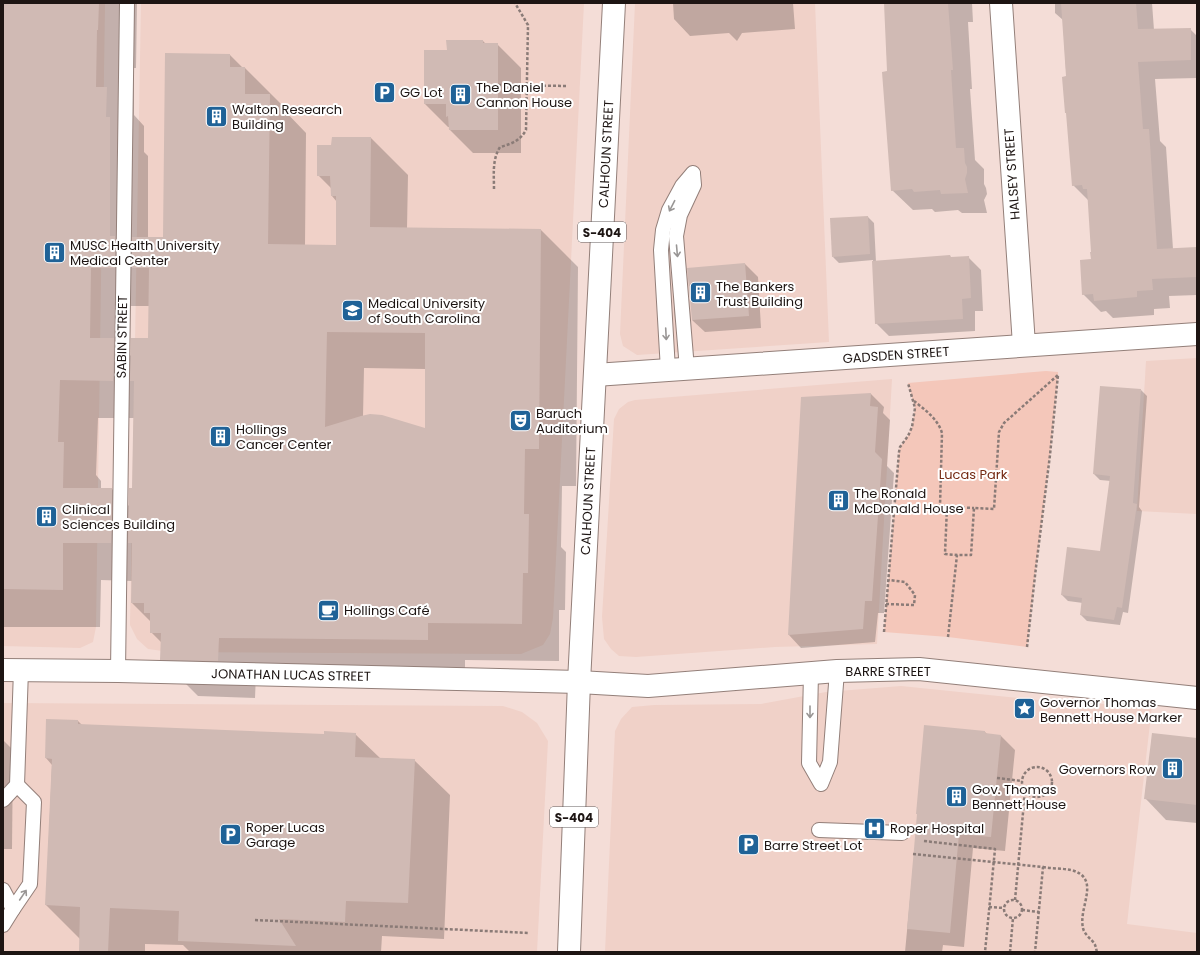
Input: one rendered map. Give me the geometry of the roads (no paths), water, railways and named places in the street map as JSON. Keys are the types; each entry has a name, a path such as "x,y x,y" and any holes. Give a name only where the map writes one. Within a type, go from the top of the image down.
{"street":[{"name":"CALHOUN STREET","path":"569,952 579,682 614,3"},
{"name":"HALSEY STREET","path":"1001,3 1024,345"},
{"name":"GADSDEN STREET","path":"595,375 1197,334"},
{"name":"JONATHAN LUCAS STREET","path":"12,670 118,671 579,682"},
{"name":"BARRE STREET","path":"579,682 648,686 837,671 919,670 1197,698"}],"lane":[{"name":"SABIN STREET","path":"118,671 127,3"},
{"path":"677,370 661,250 663,230 669,210 682,186 693,173"},
{"path":"3,925 30,884 34,802 17,785 12,670"},
{"path":"811,673 810,763 821,784 830,762 837,671"},
{"path":"3,800 17,785"},
{"path":"819,830 902,833"},
{"path":"3,890 13,909"}],"place":[{"name":"GG Lot","path":"384,92"},
{"name":"The Daniel Cannon House","path":"461,94"},
{"name":"Walton Research Building","path":"217,116"},
{"name":"MUSC Health University Medical Center","path":"55,252"},
{"name":"The Bankers Trust Building","path":"701,293"},
{"name":"Medical University of South Carolina","path":"352,310"},
{"name":"Baruch Auditorium","path":"520,420"},
{"name":"Hollings Cancer Center","path":"221,436"},
{"name":"The Ronald McDonald House","path":"838,500"},
{"name":"Clinical Sciences Building","path":"47,516"},
{"name":"Hollings Café","path":"329,610"},
{"name":"Governor Thomas Bennett House Marker","path":"1024,709"},
{"name":"Governors Row","path":"1172,769"},
{"name":"Gov. Thomas Bennett House","path":"957,796"},
{"name":"Roper Hospital","path":"874,828"},
{"name":"Roper Lucas Garage","path":"230,834"},
{"name":"Barre Street Lot","path":"748,845"}],"park label":[{"name":"Lucas Park","path":"973,474"}]}
